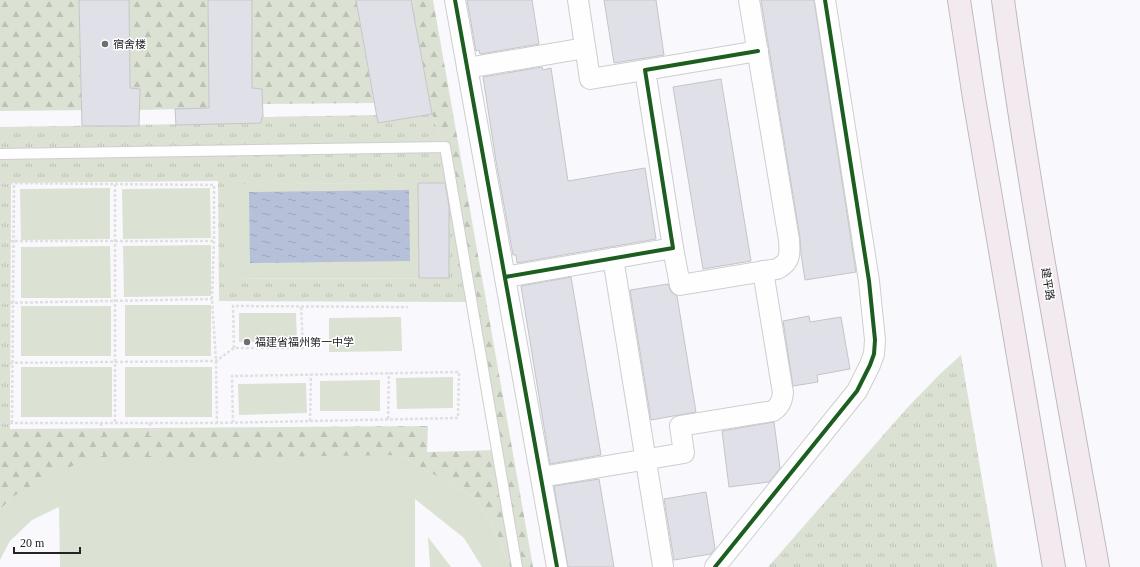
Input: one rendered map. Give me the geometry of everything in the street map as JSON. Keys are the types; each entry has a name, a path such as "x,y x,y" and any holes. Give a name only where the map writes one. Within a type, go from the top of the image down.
{"highway":[{"path":"959,0 975,106 1054,567"},
{"name":"建平路","path":"1003,0 1016,92 1053,318 1098,567"}],"street":[{"path":"455,0 557,567"},
{"path":"578,0 590,79 758,51"},
{"path":"645,70 680,285 777,269 784,265 789,259 790,250 750,0"},
{"path":"715,567 856,391 864,379 874,354 875,340 869,280 825,0"},
{"path":"467,68 585,48"},
{"path":"505,277 673,248"},
{"path":"613,258 663,566"},
{"path":"541,477 684,453 680,426 773,411 778,407 782,400 783,393 763,271"}],"lane":[{"path":"0,154 445,148 518,567"}],"path":[{"path":"0,183 214,185 212,299 216,361 217,423"},
{"path":"12,423 14,183"},
{"path":"115,184 115,423"},
{"path":"0,241 214,241"},
{"path":"0,303 212,299"},
{"path":"234,348 233,306 408,307"},
{"path":"0,363 216,361 234,348 303,348 301,306"},
{"path":"0,423 217,423 458,418 459,372 232,376 233,422"},
{"path":"388,419 389,373"},
{"path":"310,421 311,374"},
{"path":"100,423 102,471"},
{"path":"150,423 150,467"}],"green space":[{"path":"0,0 79,0 81,87 93,110 0,111"},
{"path":"129,0 208,0 209,84 218,108 139,110 140,89 130,88"},
{"path":"252,0 356,0 374,103 262,104 252,88"},
{"path":"411,0 433,0 533,567 510,567 495,530 476,499 400,455 12,497 0,510 0,429 428,426 427,452 497,450 445,147 432,114"},
{"path":"432,114 445,147 472,302 219,301 218,181 11,183 10,429 0,429 0,127 261,123 262,117 377,115 378,123","holes":["448,183 448,278 230,279 230,184"]},
{"path":"418,183 419,278 230,279 230,184"},
{"path":"110,188 110,239 21,240 20,189"},
{"path":"210,188 211,238 123,239 122,189"},
{"path":"211,245 211,296 124,297 123,246"},
{"path":"110,246 111,298 21,298 21,247"},
{"path":"125,305 211,305 211,356 125,356"},
{"path":"21,306 111,306 111,356 21,356"},
{"path":"239,313 296,313 297,342 239,342"},
{"path":"401,317 402,351 329,352 329,318"},
{"path":"961,355 997,567 768,567 907,408"},
{"path":"21,367 112,367 112,417 21,417"},
{"path":"125,367 212,367 212,417 125,417"},
{"path":"453,377 453,408 397,409 396,378"},
{"path":"380,380 380,411 320,411 320,381"},
{"path":"306,383 307,413 239,415 238,384"},
{"path":"400,455 476,499 495,530 510,567 482,567 464,538 415,499 415,567 60,567 59,507 32,520 10,541 0,560 0,510 12,497 48,476 89,459"},
{"path":"428,537 451,567 430,567"}],"water":[{"path":"409,190 410,261 250,263 249,192"}],"building":[{"name":"宿舍楼","path":"79,0 129,0 130,88 140,89 139,126 82,126"},
{"path":"208,0 252,0 252,88 262,89 263,117 261,123 176,125 175,109 209,108"},
{"path":"356,0 411,0 432,114 378,123"},
{"path":"467,0 532,0 539,44 480,54 479,50 476,51"},
{"path":"604,0 656,0 664,55 614,63"},
{"path":"761,0 814,0 856,272 805,280 800,238"},
{"path":"542,67 543,70 551,68 568,181 645,168 656,239 517,263 516,255 513,255 483,77"},
{"path":"721,79 751,261 703,269 673,87"},
{"path":"418,183 445,183 449,206 449,278 419,278"},
{"path":"571,277 601,455 550,464 521,286"},
{"path":"668,284 671,292 677,296 696,412 651,420 630,290"},
{"path":"809,316 810,322 841,317 850,369 817,375 818,382 793,386 783,321"},
{"path":"774,422 780,468 769,482 729,487 722,431"},
{"path":"599,479 614,567 568,567 554,486"},
{"path":"706,492 715,548 711,554 674,560 664,499"}],"cycle path":[{"path":"455,0 557,567"},
{"path":"715,567 857,391 874,354 875,340 869,281 825,0"},
{"path":"505,277 673,248 645,70 758,51"}],"place":[{"name":"宿舍楼","path":"105,44"},
{"name":"福建省福州第一中学","path":"247,342"}]}
